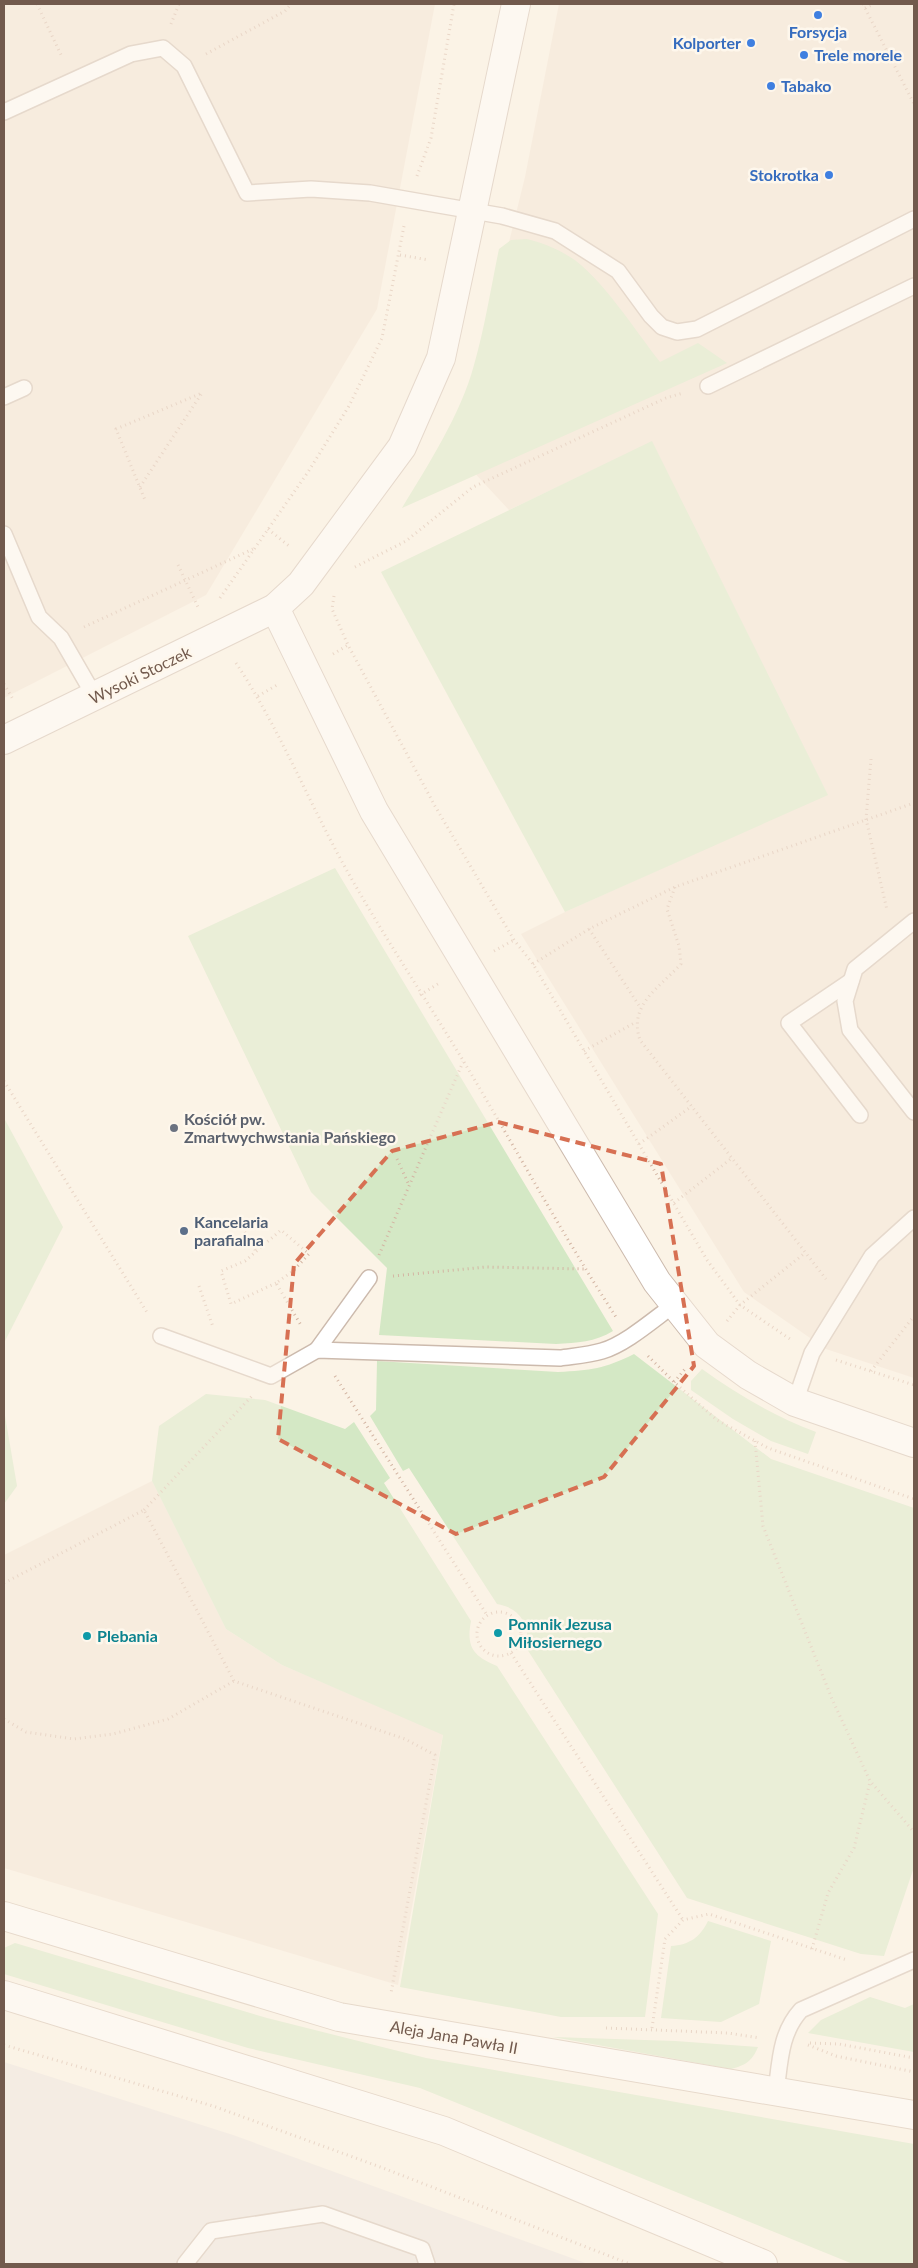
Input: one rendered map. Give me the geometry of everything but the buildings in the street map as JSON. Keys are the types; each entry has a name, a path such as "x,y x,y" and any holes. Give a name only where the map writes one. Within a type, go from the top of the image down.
{"street":[{"name":"Wysoki Stoczek","path":"4,740 275,608 301,584 402,447 441,358 516,4"},
{"path":"275,608 374,811 656,1282 707,1345 748,1375 795,1402 914,1442"},
{"name":"Aleja Jana Pawła II","path":"4,1916 339,2017 914,2115"},
{"path":"4,1995 444,2130 762,2264"}],"lane":[{"path":"4,112 131,54 163,48 184,66 247,193 311,188 370,193 502,216 554,231 618,271 650,316 662,327 677,332 697,329 914,219"},
{"path":"708,386 914,286"},
{"path":"4,397 24,388"},
{"path":"4,534 39,617 61,638 95,697"},
{"path":"914,920 855,968 845,1001 850,1030 914,1112"},
{"path":"851,981 789,1023 860,1115"},
{"path":"795,1402 812,1353 872,1256 914,1218"},
{"path":"161,1336 271,1376 317,1350 369,1278"},
{"path":"317,1350 560,1358 584,1355 604,1351 674,1304"},
{"path":"776,2092 783,2041 791,2021 801,2010 914,1960"},
{"path":"185,2264 211,2232 323,2214 422,2249 427,2264"}],"path":[{"path":"37,4 73,80"},
{"path":"184,66 285,11 291,4"},
{"path":"408,199 431,138 454,4"},
{"path":"874,4 864,6 914,104"},
{"path":"354,562 348,570 406,541 473,487 666,398 708,386"},
{"path":"140,487 202,393 116,429 145,500"},
{"path":"61,638 254,549"},
{"path":"178,565 184,581 214,639"},
{"path":"334,593 332,609 348,645 434,806 514,940 533,964 707,1260 740,1305 776,1331 812,1353 914,1385"},
{"path":"871,759 866,820 894,937"},
{"path":"533,964 590,929 675,887 914,803"},
{"path":"675,887 668,909 679,946 681,964 640,1007 636,1027 640,1040 844,1302"},
{"path":"590,929 640,1007"},
{"path":"584,1051 637,1021"},
{"path":"464,1061 369,1278 486,1267 585,1269"},
{"path":"4,1081 116,1259 161,1336 213,1328 199,1286"},
{"path":"639,1144 692,1106"},
{"path":"674,1203 732,1158"},
{"path":"397,1159 410,1185"},
{"path":"237,1219 257,1253"},
{"path":"281,1230 309,1254 293,1271 276,1283 231,1304 221,1271 245,1261 257,1253 281,1230"},
{"path":"674,1382 740,1305 806,1253"},
{"path":"276,1283 291,1311"},
{"path":"871,1370 914,1316"},
{"path":"4,1583 144,1510 271,1376"},
{"path":"363,1418 487,1615"},
{"path":"755,1440 763,1526 832,1699 870,1781 914,1832"},
{"path":"144,1510 234,1681 405,1739 435,1755 391,1996 381,1994"},
{"path":"498,1612 509,1614 518,1622 521,1633 519,1645 512,1653 500,1657 488,1654 480,1646 476,1635 479,1624 487,1615 498,1612"},
{"path":"512,1653 683,1920"},
{"path":"4,1719 26,1732 74,1739 113,1734 168,1719 234,1681"},
{"path":"812,1949 828,1894 854,1848 870,1781"},
{"path":"652,2028 665,1939 683,1920 710,1914 886,1973"},
{"path":"598,2028 652,2028 728,2033 783,2041"},
{"path":"914,2058 839,2044 803,2043 836,2056 914,2072"},
{"path":"4,2045 213,2106 383,2168 630,2264"}],"highlighted area":[{"path":"498,1122 661,1164 694,1366 604,1477 456,1534 278,1439 294,1264 392,1151"}],"shaded area":[{"path":"4,4 435,4 377,309 206,595 4,698"},
{"path":"559,4 914,4 914,1378 826,1349 744,1292 521,934 565,912 827,794 652,442 509,510 457,454 525,177"},
{"path":"152,1481 226,1629 282,1665 443,1734 398,1985 4,1868 4,1555"},
{"path":"4,2062 233,2135 588,2264 4,2264"}],"green space":[{"path":"527,239 559,251 582,265 606,290 660,362 698,343 727,363 402,508 443,439 461,402 474,365 499,249 511,240"},
{"path":"652,441 828,795 565,912 381,572"},
{"path":"335,868 613,1331 593,1340 556,1344 379,1335 387,1268 311,1192 188,936"},
{"path":"4,1118 63,1227 4,1343"},
{"path":"634,1354 771,1459 914,1508 914,1867 884,1956 861,1954 687,1898 527,1649 527,1632 522,1619 512,1609 497,1604 409,1468 403,1471 370,1416 376,1410 377,1361 558,1372 597,1368"},
{"path":"702,1369 729,1388 757,1404 816,1432 808,1454 771,1441 733,1419 691,1390 691,1381"},
{"path":"206,1394 265,1400 345,1429 354,1422 390,1478 384,1483 471,1621 470,1638 473,1650 482,1658 497,1666 658,1914 645,2017 561,2017 400,1987 443,1735 282,1665 226,1629 152,1481 159,1426"},
{"path":"4,1410 17,1486 4,1504"},
{"path":"708,1921 771,1941 759,2004 721,2022 661,2018 671,1946 684,1944 694,1939 702,1932"},
{"path":"15,1943 267,2018 426,2058 914,2144 914,2264 853,2264 420,2088 248,2048 4,1974 4,1948"},
{"path":"870,1997 905,2008 914,2004 914,2052 808,2033 821,2020"},
{"path":"553,2037 675,2041 758,2047 748,2062 731,2069"}],"place":[{"name":"Forsycja","path":"818,15"},
{"name":"Kolporter","path":"751,43"},
{"name":"Trele morele","path":"804,55"},
{"name":"Tabako","path":"771,86"},
{"name":"Stokrotka","path":"829,175"},
{"name":"Kościół pw. Zmartwychwstania Pańskiego","path":"174,1128"},
{"name":"Kancelaria parafialna","path":"184,1231"},
{"name":"Pomnik Jezusa Miłosiernego","path":"498,1633"},
{"name":"Plebania","path":"87,1636"}]}
